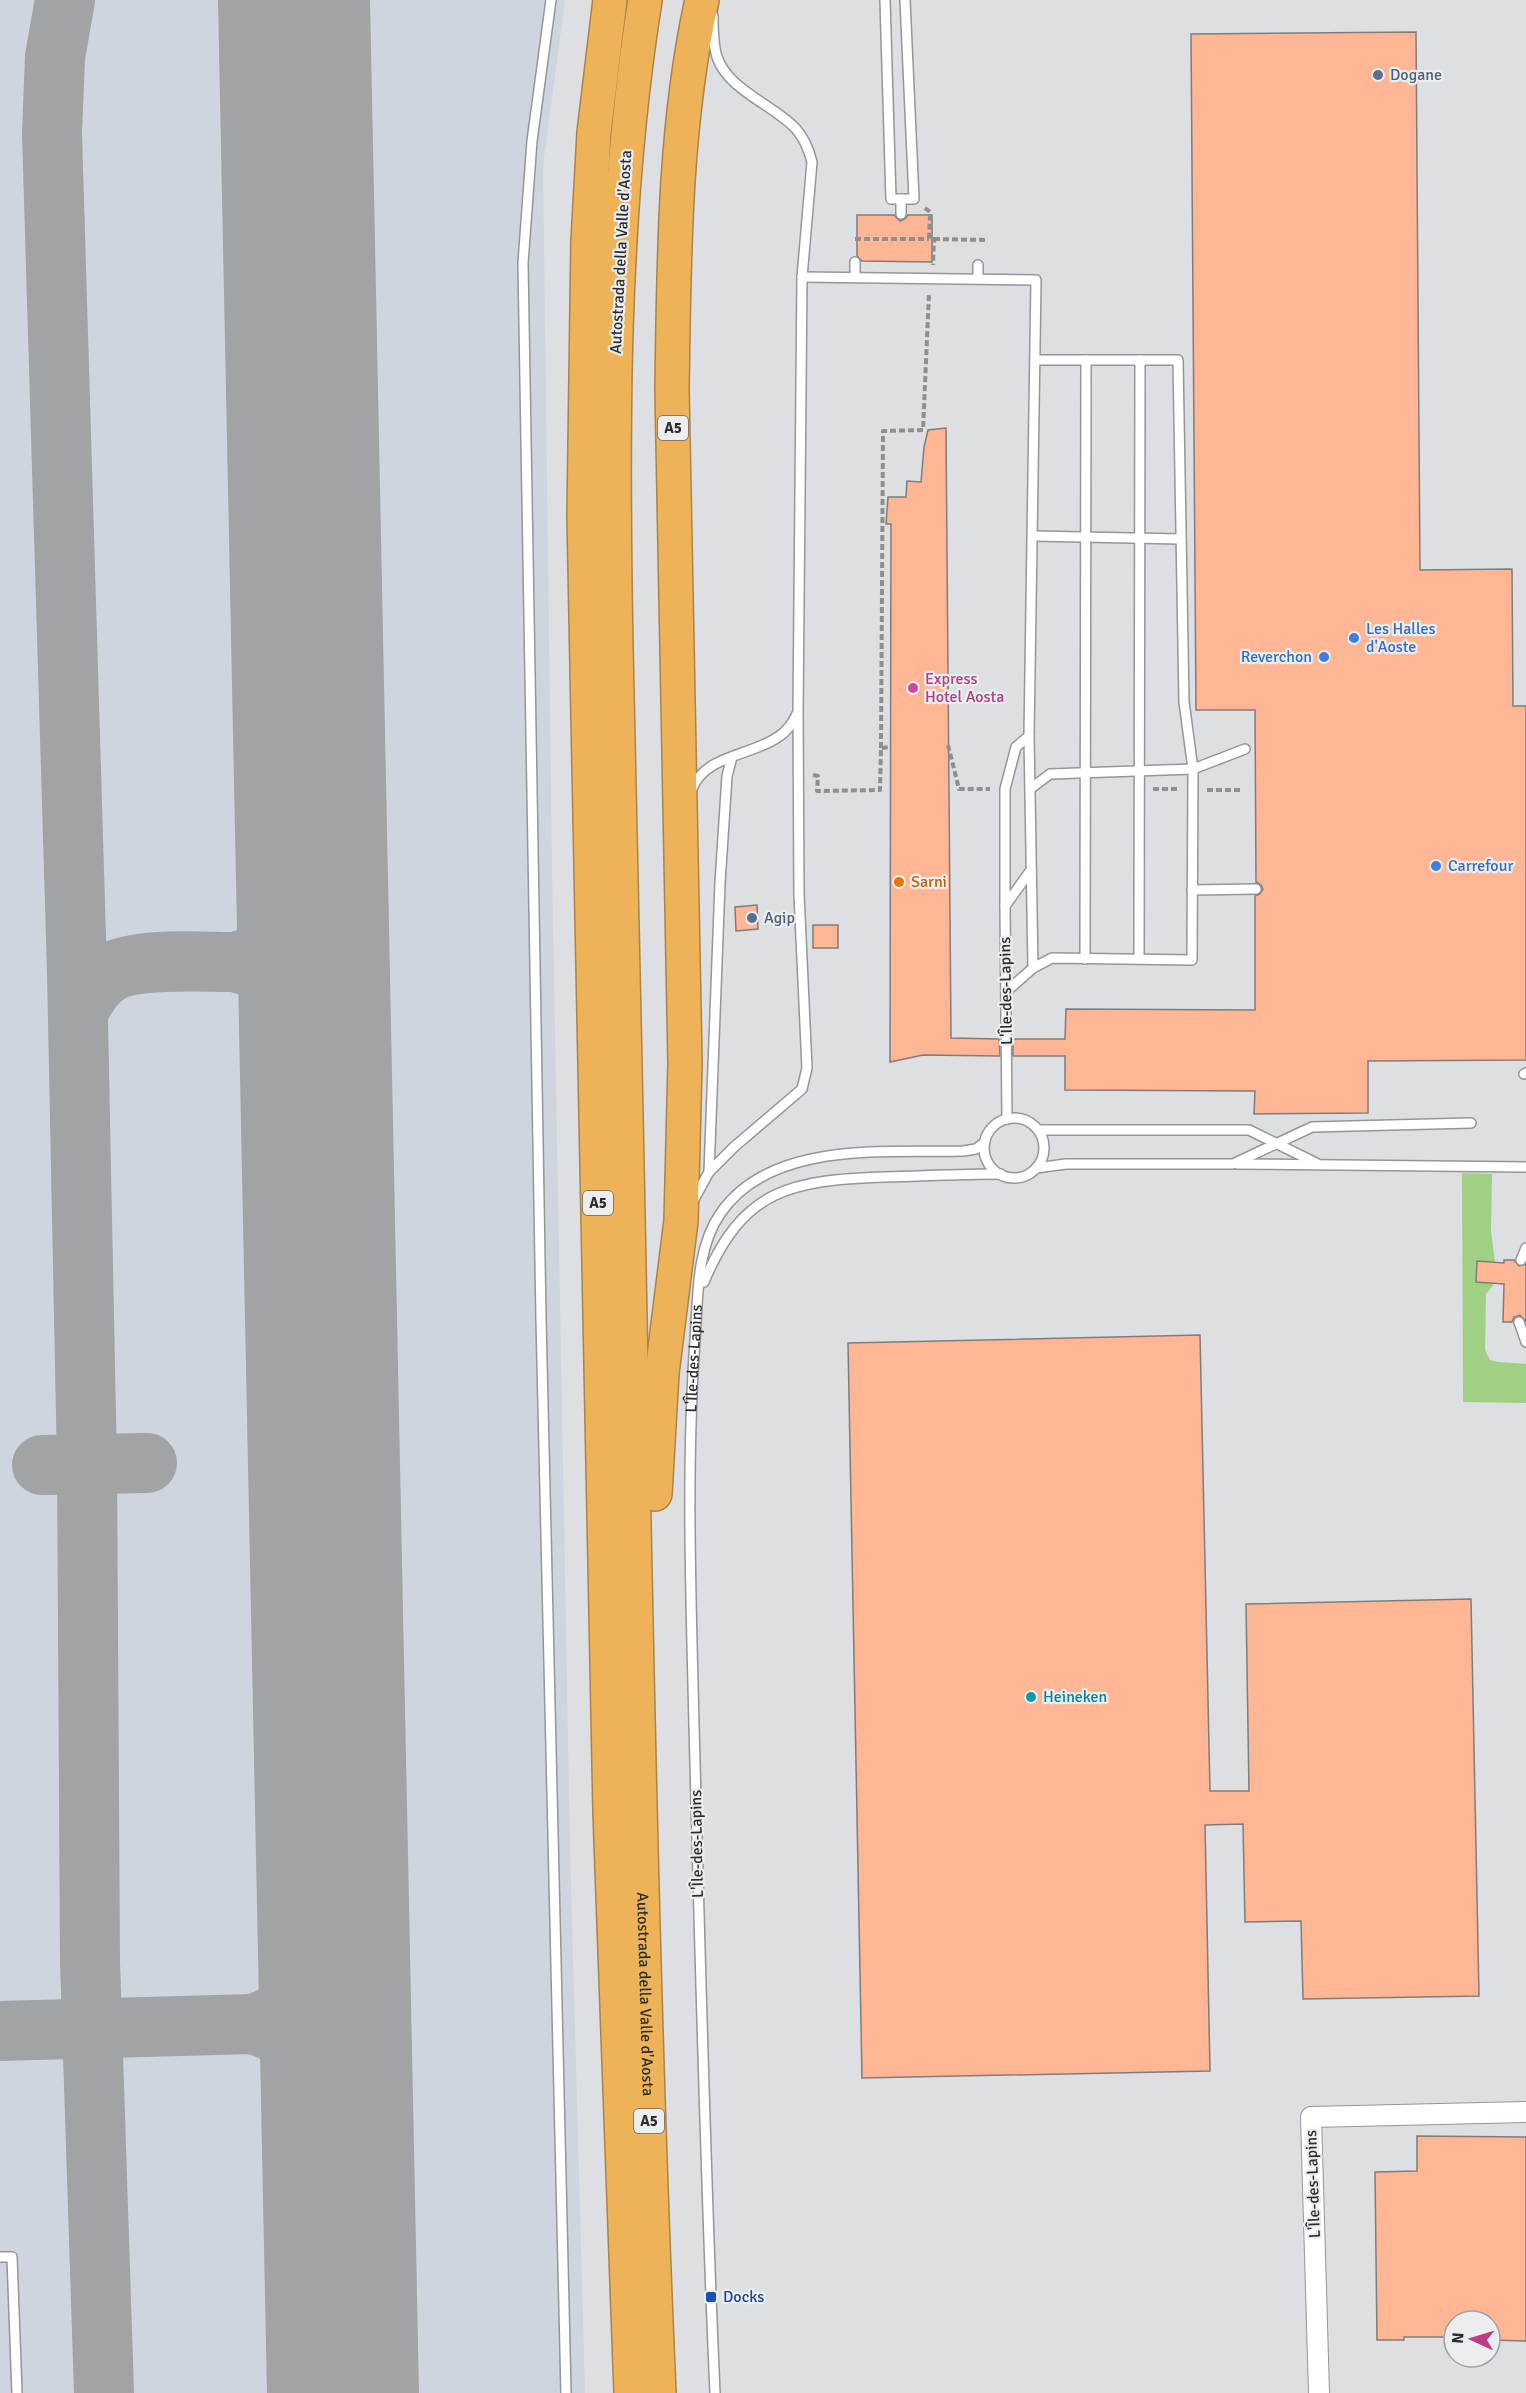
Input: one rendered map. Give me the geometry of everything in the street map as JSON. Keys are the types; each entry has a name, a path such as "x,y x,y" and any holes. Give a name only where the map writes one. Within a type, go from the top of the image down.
{"highway":[{"name":"Autostrada della Valle d'Aosta","path":"645,0 627,131 617,264 613,506 642,1849 651,2206 659,2393"},
{"name":"A5","path":"642,1849 655,1635 657,1435 670,1297 681,1221 685,1063 672,389 674,278 679,173 687,87 708,3"},
{"name":"A5","path":"608,5 594,133 588,241 584,516 610,1812 631,2393"}],"street":[{"name":"L'Île-des-Lapins","path":"1319,2393 1311,2117 1526,2112"}],"lane":[{"path":"551,0 532,141 523,263 541,1319 566,2393"},
{"path":"885,0 891,199 914,199 906,0"},
{"path":"681,1221 709,1172 735,1147 792,1100 806,1081 807,1068 801,979 798,712 802,277 812,162 807,144 796,129 746,92 728,75 718,60 708,3"},
{"path":"901,199 901,214"},
{"path":"855,262 855,278"},
{"path":"978,265 978,279"},
{"path":"802,277 1036,280 1029,736 1033,968"},
{"path":"1007,991 1033,968 1052,958 1192,960 1193,769 1184,702 1178,360 1036,360"},
{"path":"1085,959 1086,360"},
{"path":"1138,959 1140,360"},
{"path":"1033,536 1181,539"},
{"path":"681,857 696,780 701,774 732,757 776,739 786,731 798,712"},
{"name":"L'Île-des-Lapins","path":"715,2393 700,2017 688,1490 698,1295 708,1236 720,1213 736,1196 779,1167 822,1156 976,1149 985,1142 993,1128 1007,1119 1005,789 1016,747 1029,736"},
{"path":"1030,789 1050,774 1193,769 1245,749"},
{"path":"709,1172 720,883 727,776 732,757"},
{"path":"1005,906 1031,870"},
{"path":"1192,890 1256,890"},
{"path":"1007,1119 1024,1120 1038,1130 1044,1146 1041,1162 1036,1168"},
{"path":"1233,1164 1312,1127 1471,1123"},
{"path":"1038,1130 1249,1130 1319,1164"},
{"path":"985,1142 987,1161 1000,1174"},
{"name":"L'Île-des-Lapins","path":"698,1295 716,1253 727,1235 756,1205 790,1188 831,1179 1000,1174 1019,1177 1036,1168 1066,1164 1526,1167"},
{"path":"1521,1260 1526,1248"},
{"path":"1520,1322 1526,1342"},
{"path":"0,2257 12,2257 17,2393"}],"path":[{"path":"799,775 818,776 817,791 880,790 883,431 923,430 932,239 930,212 914,199"},
{"path":"855,239 986,240"},
{"path":"948,745 958,789 976,789"},
{"path":"881,748 890,747"}],"shaded area":[{"path":"0,0 565,0 543,166 552,870 570,1847 585,2393 0,2393"}],"green space":[{"path":"1462,1173 1492,1174 1491,1231 1495,1263 1477,1262 1476,1282 1494,1284 1486,1294 1485,1350 1490,1360 1526,1364 1526,1403 1463,1402"}],"building":[{"name":"Les Halles d'Aoste","path":"1416,32 1420,570 1512,569 1513,706 1526,706 1526,1060 1368,1061 1368,1113 1254,1114 1255,1091 1065,1090 1065,1056 1013,1056 1013,1039 1065,1039 1066,1009 1255,1010 1255,896 1263,889 1256,882 1255,710 1196,710 1191,34"},
{"path":"857,215 894,215 900,221 908,215 932,215 932,262 862,261 857,256"},
{"path":"946,428 951,1038 999,1039 1000,1056 923,1055 890,1062 891,524 886,524 888,497 906,497 907,481 921,482 928,430"},
{"path":"757,905 758,929 736,931 735,907"},
{"path":"813,925 838,925 838,948 813,948"},
{"path":"1504,1260 1514,1260 1519,1266 1526,1264 1526,1322 1520,1315 1514,1317 1512,1322 1503,1322 1504,1284 1476,1282 1477,1261 1504,1263"},
{"name":"Heineken","path":"1200,1335 1210,1791 1249,1791 1246,1604 1471,1599 1479,1996 1303,1999 1301,1921 1245,1922 1243,1824 1205,1825 1210,2071 862,2078 848,1343"},
{"path":"1417,2136 1526,2137 1526,2341 1502,2340 1502,2309 1442,2309 1442,2337 1377,2340 1375,2172 1417,2171"}],"taxiway":[{"path":"65,0 55,57 52,133 77,971 87,1464 90,1962 104,2393"},
{"path":"78,1012 95,985 109,973 121,968 169,961 234,962 251,957 266,948 287,924 301,893 311,860"},
{"path":"234,962 254,968 281,986 298,1010 316,1059"},
{"path":"42,1465 147,1463"},
{"path":"253,2024 288,2008 300,1997 317,1971 334,1920"},
{"path":"0,2031 253,2024 283,2037 304,2053 321,2075 337,2103"}],"runway":[{"path":"294,0 343,2393"}],"place":[{"name":"Dogane","path":"1378,75"},
{"name":"Les Halles d'Aoste","path":"1354,638"},
{"name":"Reverchon","path":"1324,657"},
{"name":"Express Hotel Aosta","path":"913,688"},
{"name":"Carrefour","path":"1436,866"},
{"name":"Sarni","path":"899,882"},
{"name":"Agip","path":"752,918"},
{"name":"Heineken","path":"1031,1697"},
{"name":"Docks","path":"711,2297"}]}
